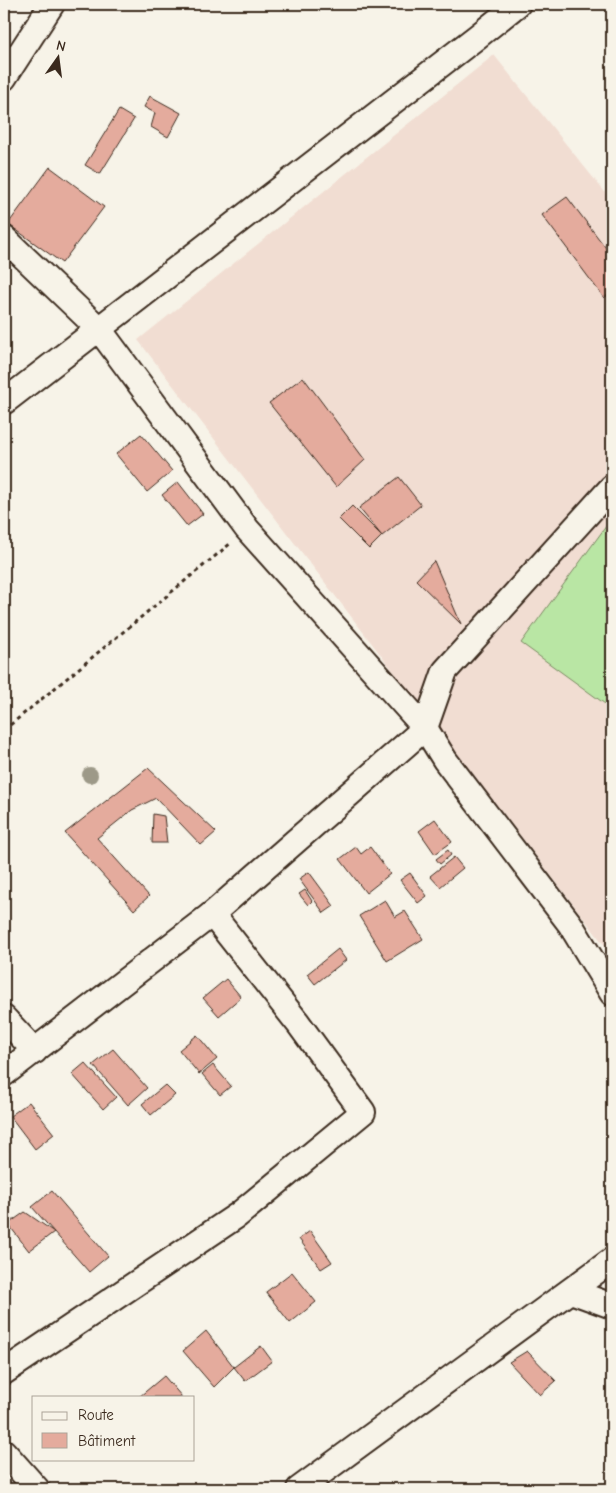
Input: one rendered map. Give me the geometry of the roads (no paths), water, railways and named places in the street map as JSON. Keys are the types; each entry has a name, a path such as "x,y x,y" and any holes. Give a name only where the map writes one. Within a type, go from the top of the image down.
{"street":[{"path":"4,78 52,4"},
{"path":"4,402 518,4"},
{"path":"4,238 99,329 247,529 425,728 445,760 570,924 612,994"},
{"path":"4,1074 212,914 425,728 445,671 612,488"},
{"path":"4,1372 238,1215 362,1112 298,1023 212,914"},
{"path":"4,1018 35,1051"},
{"path":"300,1489 612,1260"},
{"path":"571,1290 612,1306"},
{"path":"4,1452 37,1489"}]}
